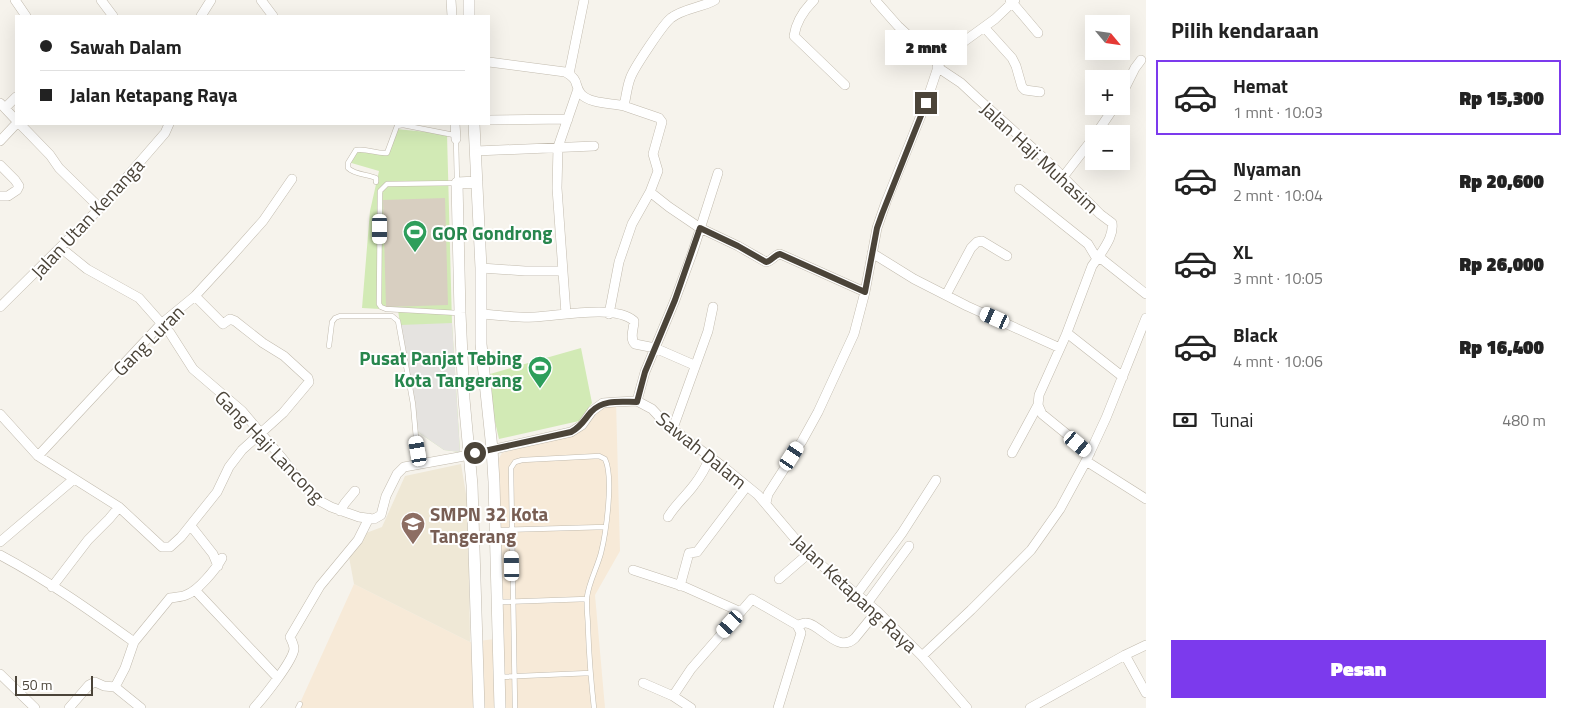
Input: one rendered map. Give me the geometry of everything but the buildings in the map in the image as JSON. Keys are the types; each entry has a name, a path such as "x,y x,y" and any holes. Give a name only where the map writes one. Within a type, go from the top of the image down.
{"street":[{"path":"16,0 25,15"},
{"path":"101,0 112,15"},
{"path":"202,15 211,0"},
{"path":"260,0 272,15"},
{"path":"451,0 452,15"},
{"path":"469,0 469,15"},
{"path":"569,74 584,0"},
{"path":"624,106 630,78 670,18 715,0"},
{"path":"814,0 800,18 794,36 845,86"},
{"name":"Jalan Haji Muhasim","path":"875,0 938,66 969,89 1112,224 1113,228 1110,236 1098,259"},
{"path":"766,503 768,494 818,412 854,334 882,214 926,103 938,66 951,51 984,27 1012,1 1038,33"},
{"path":"984,27 1012,58 1022,87 1025,90 1040,92"},
{"path":"1130,79 1141,60"},
{"path":"490,62 565,72 574,77 578,89 589,100 624,106 659,118 662,122 653,154 658,171 650,192 632,224 619,262 609,314"},
{"path":"566,314 557,188 558,147 578,89"},
{"path":"15,98 2,106 15,120"},
{"path":"490,120 568,119"},
{"path":"0,141 15,124"},
{"path":"20,125 50,155 58,168 100,208"},
{"name":"Jalan Utan Kenanga","path":"0,308 100,208 165,133 169,125"},
{"path":"455,125 456,139"},
{"path":"474,125 476,151 464,183 460,313 464,399 472,454 474,484 479,708"},
{"path":"476,151 594,146"},
{"path":"1063,178 1085,148"},
{"path":"0,165 19,186 17,190 8,196 0,196"},
{"path":"637,402 645,372 675,300 718,173"},
{"name":"Gang Luran","path":"38,456 161,324 195,296 263,221 292,179"},
{"path":"464,183 481,268 481,344 496,530 500,708"},
{"path":"1019,189 1088,244 1098,259 1103,260 1146,294"},
{"path":"650,192 700,228 766,262 770,262 780,254 865,292"},
{"path":"946,295 971,248 977,242 982,241 1007,256"},
{"name":"Gang Haji Lancong","path":"61,248 87,269 139,298 170,333 193,370 242,411 282,458 300,483 318,500 340,511 369,518"},
{"path":"872,253 914,279 1060,348"},
{"path":"1012,452 1038,405 1040,395 1067,333 1092,266 1098,259"},
{"path":"481,268 562,271"},
{"path":"0,414 38,456 119,508 162,547 170,547 191,526 217,492 230,467 242,450 283,413 309,382 308,378 280,353 263,343 235,321 230,319 223,324 195,296"},
{"path":"673,428 694,365 708,331 713,307"},
{"path":"481,314 534,317 596,311 625,316 632,319 634,324 633,342 635,344 655,348 694,365"},
{"path":"922,656 1032,550 1060,509 1088,457 1146,319"},
{"path":"1067,333 1123,377"},
{"path":"464,399 486,397"},
{"name":"Sawah Dalam","path":"472,454 571,432 582,425 592,411 603,404 637,402 652,409 660,418 710,456 766,503"},
{"path":"1038,405 1042,414 1088,457 1146,499"},
{"path":"254,708 268,692 291,658 294,648 290,638 320,586 358,540 369,518 374,519 381,515 386,496 401,470 404,467 472,454"},
{"path":"668,517 674,507 686,496 701,476 710,456"},
{"path":"0,542 74,479"},
{"path":"857,594 902,532 936,480"},
{"path":"474,484 492,482"},
{"path":"680,586 689,553 697,552 747,486"},
{"path":"340,511 354,491"},
{"name":"Jalan Ketapang Raya","path":"766,503 808,554 868,602 922,656 961,706"},
{"path":"52,587 88,540 119,508"},
{"path":"115,687 125,668 134,642 170,598 187,595 195,590 220,562 191,526"},
{"path":"868,602 909,546"},
{"path":"779,579 808,554"},
{"path":"0,555 83,606 134,642"},
{"path":"633,570 680,586 741,612"},
{"path":"195,590 278,677"},
{"path":"673,696 691,669 752,599 797,626 801,633 778,708"},
{"path":"797,626 804,622 810,624 833,639 846,643 851,642 855,638 877,611"},
{"path":"1030,708 1146,645"},
{"path":"1125,655 1146,693"},
{"path":"0,674 35,708"},
{"path":"69,708 89,685 96,682 104,686 115,687 141,708"},
{"path":"643,683 673,696 691,708"}],"lane":[{"path":"376,182 376,178 351,171 348,168 348,163 356,150 387,153 398,126 403,125 454,135 464,183 387,184 380,191 379,304 386,309 460,313"},
{"path":"329,346 332,322 340,316 392,316 398,321 413,404 420,464"},
{"path":"515,708 511,468 515,462 599,456 605,459 608,465 610,481 601,554 589,586 587,598 590,673 594,708"},
{"path":"496,530 605,527"},
{"path":"498,602 587,598"},
{"path":"500,677 590,673"}],"shaded area":[{"path":"452,323 460,452 444,450 415,430 400,325"},
{"path":"616,401 620,551 595,595 605,708 296,708 300,703 354,584 470,642 503,638 495,465 502,453 585,429 600,409"},
{"name":"SMPN 32 Kota Tangerang","path":"461,464 468,506 470,642 354,584 349,557 366,533 382,527 405,476"}],"green space":[{"path":"396,129 447,134 452,323 460,452 444,450 415,430 398,310 362,308 370,211 379,171 348,162 354,148 389,153"},
{"name":"Pusat Panjat Tebing Kota Tangerang","path":"581,348 592,403 579,421 499,439 491,405 490,374"}],"place":[{"name":"GOR Gondrong","path":"415,253"},
{"name":"Pusat Panjat Tebing Kota Tangerang","path":"540,389"},
{"name":"SMPN 32 Kota Tangerang","path":"413,545"}],"route":[{"path":"475,453 571,432 578,429 592,411 603,404 637,402 645,372 675,300 700,228 766,262 770,262 780,254 865,292 877,228 926,103"}]}
